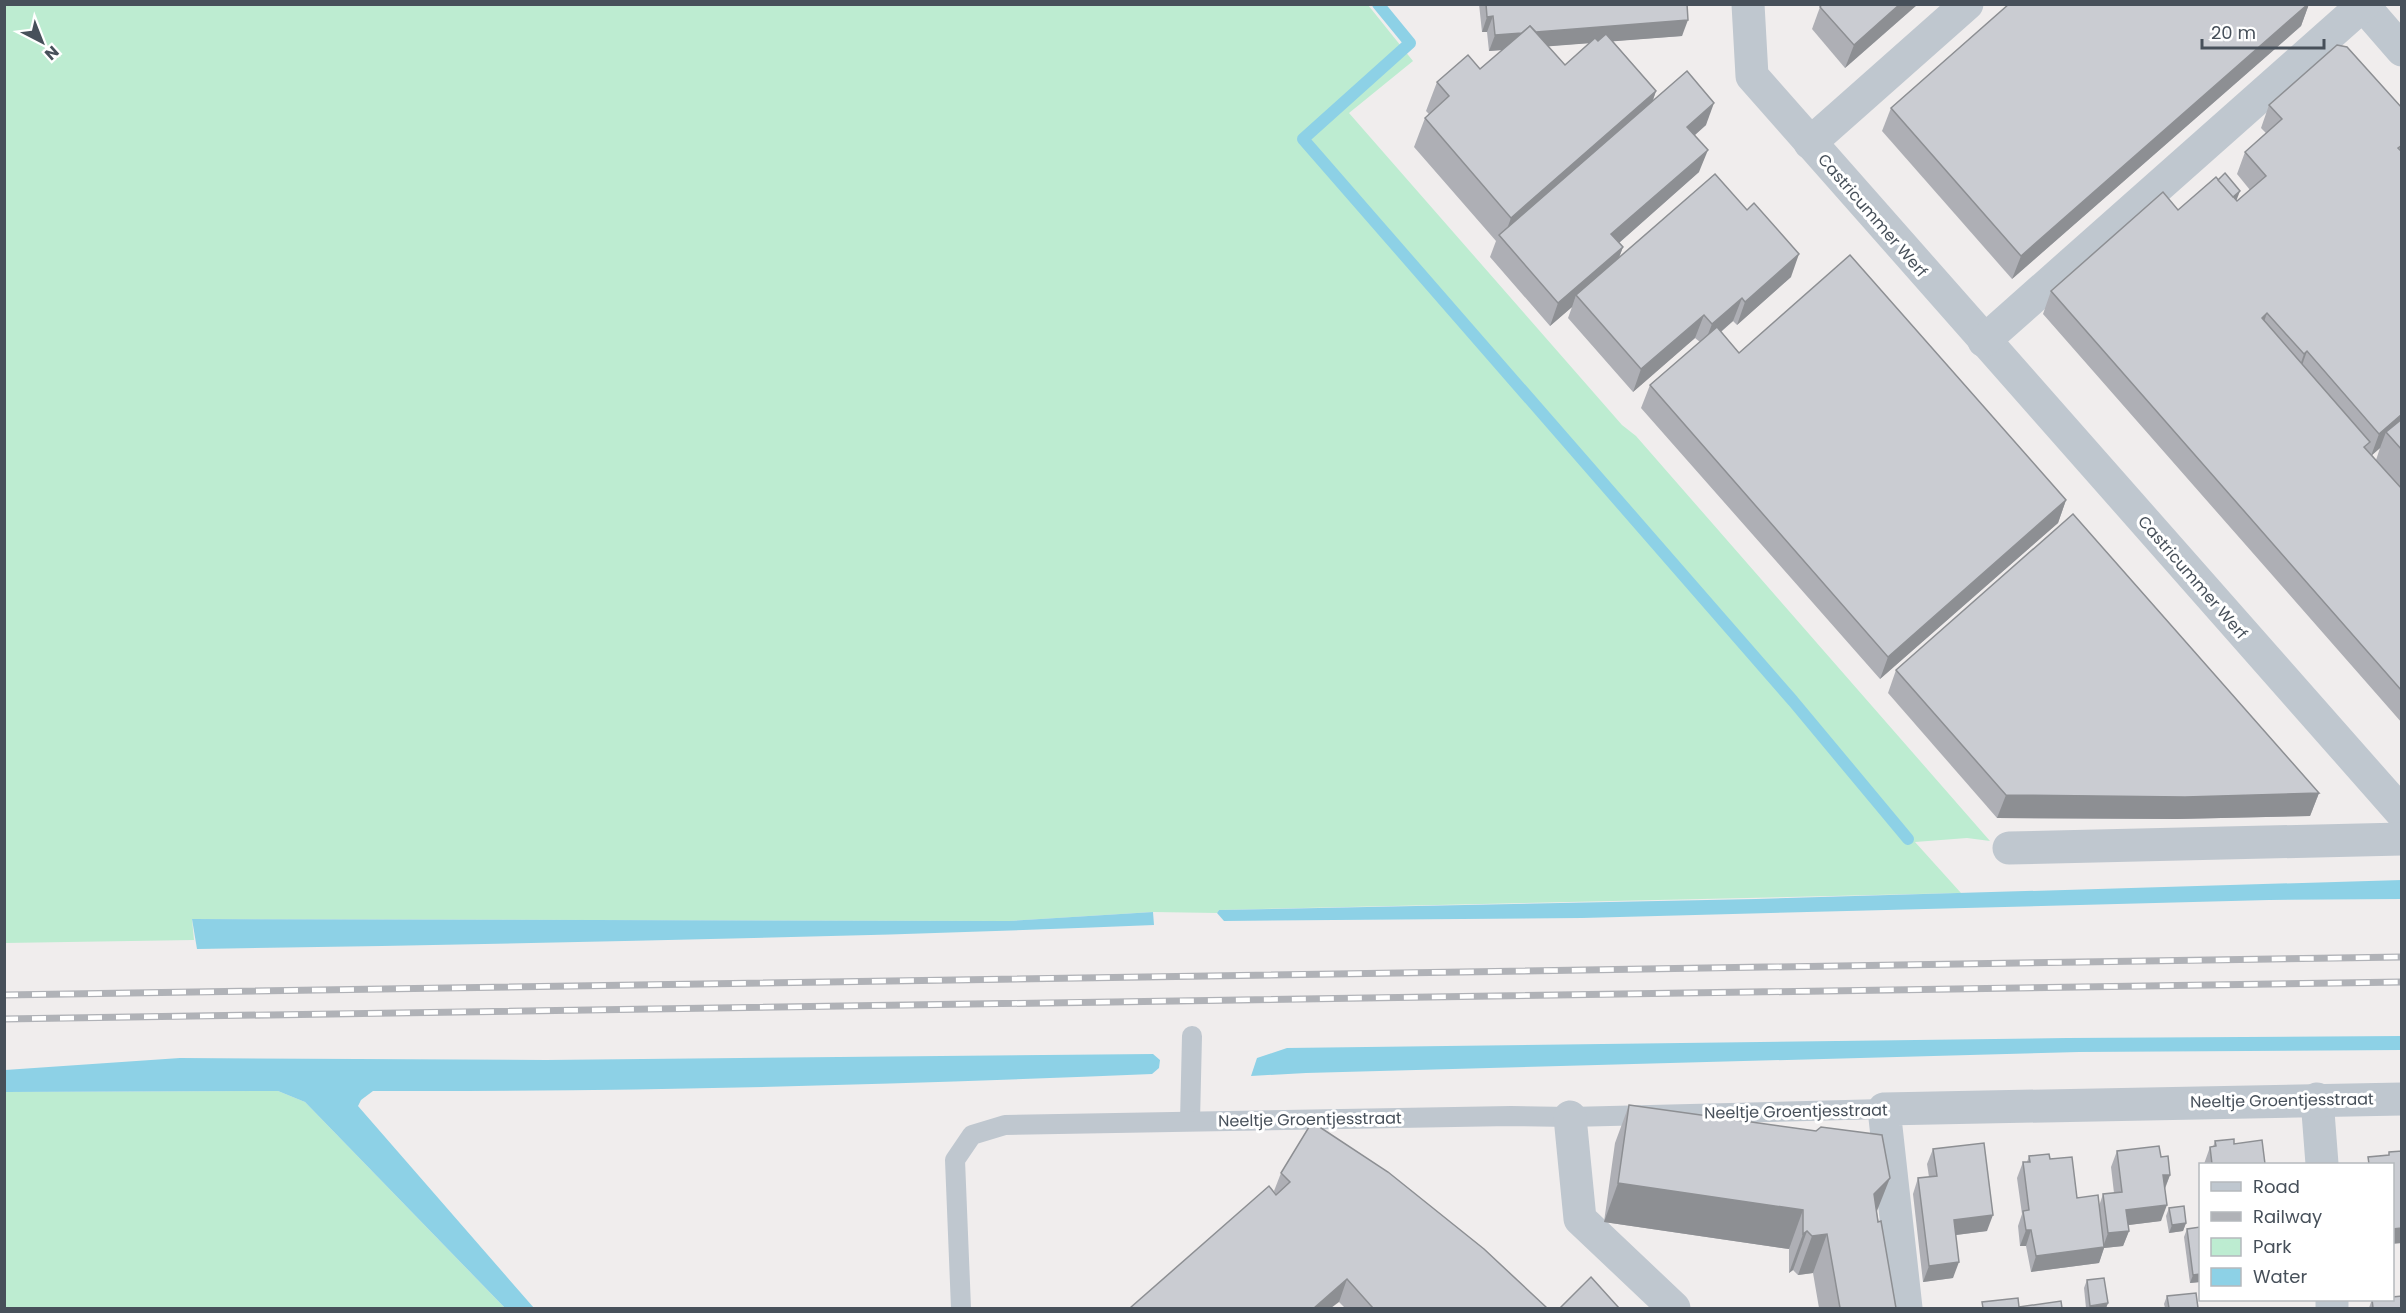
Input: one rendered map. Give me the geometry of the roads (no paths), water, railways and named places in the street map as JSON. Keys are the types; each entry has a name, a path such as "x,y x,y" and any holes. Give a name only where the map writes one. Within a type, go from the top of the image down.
{"street":[{"name":"Castricummer Werf","path":"1748,4 1752,76 2402,813"},
{"name":"Castricummer Werf","path":"1810,143 1967,4"},
{"path":"1984,341 2362,5 2402,50"},
{"path":"2009,848 2402,839"},
{"path":"2317,1099 2322,1163"},
{"name":"Neeltje Groentjesstraat","path":"1884,1109 2402,1099"},
{"path":"1884,1109 1906,1308"},
{"path":"1569,1117 1580,1219 1674,1308"}],"lane":[{"path":"1190,1121 1192,1036"},
{"name":"Neeltje Groentjesstraat","path":"961,1308 956,1160 972,1135 1005,1125 1569,1117 1884,1109"}],"water":[{"path":"2402,880 2401,899 2269,900 1582,918 1224,921 1217,913 1219,910 1756,899"},
{"path":"1153,912 1154,925 676,940 197,949 192,919 1009,921"},
{"path":"2402,1036 2401,1050 2079,1052 1251,1076 1257,1058 1287,1048"},
{"path":"1153,1054 1160,1060 1159,1068 1152,1074 762,1087 373,1091 361,1100 358,1106 534,1308 505,1308 305,1102 278,1091 4,1092 5,1070 180,1058 546,1060"}],"waterway":[{"path":"1378,4 1410,43 1303,139 1793,701 1908,839"}],"railway":[{"path":"4,995 2402,957"},
{"path":"4,1019 2402,982"}]}
